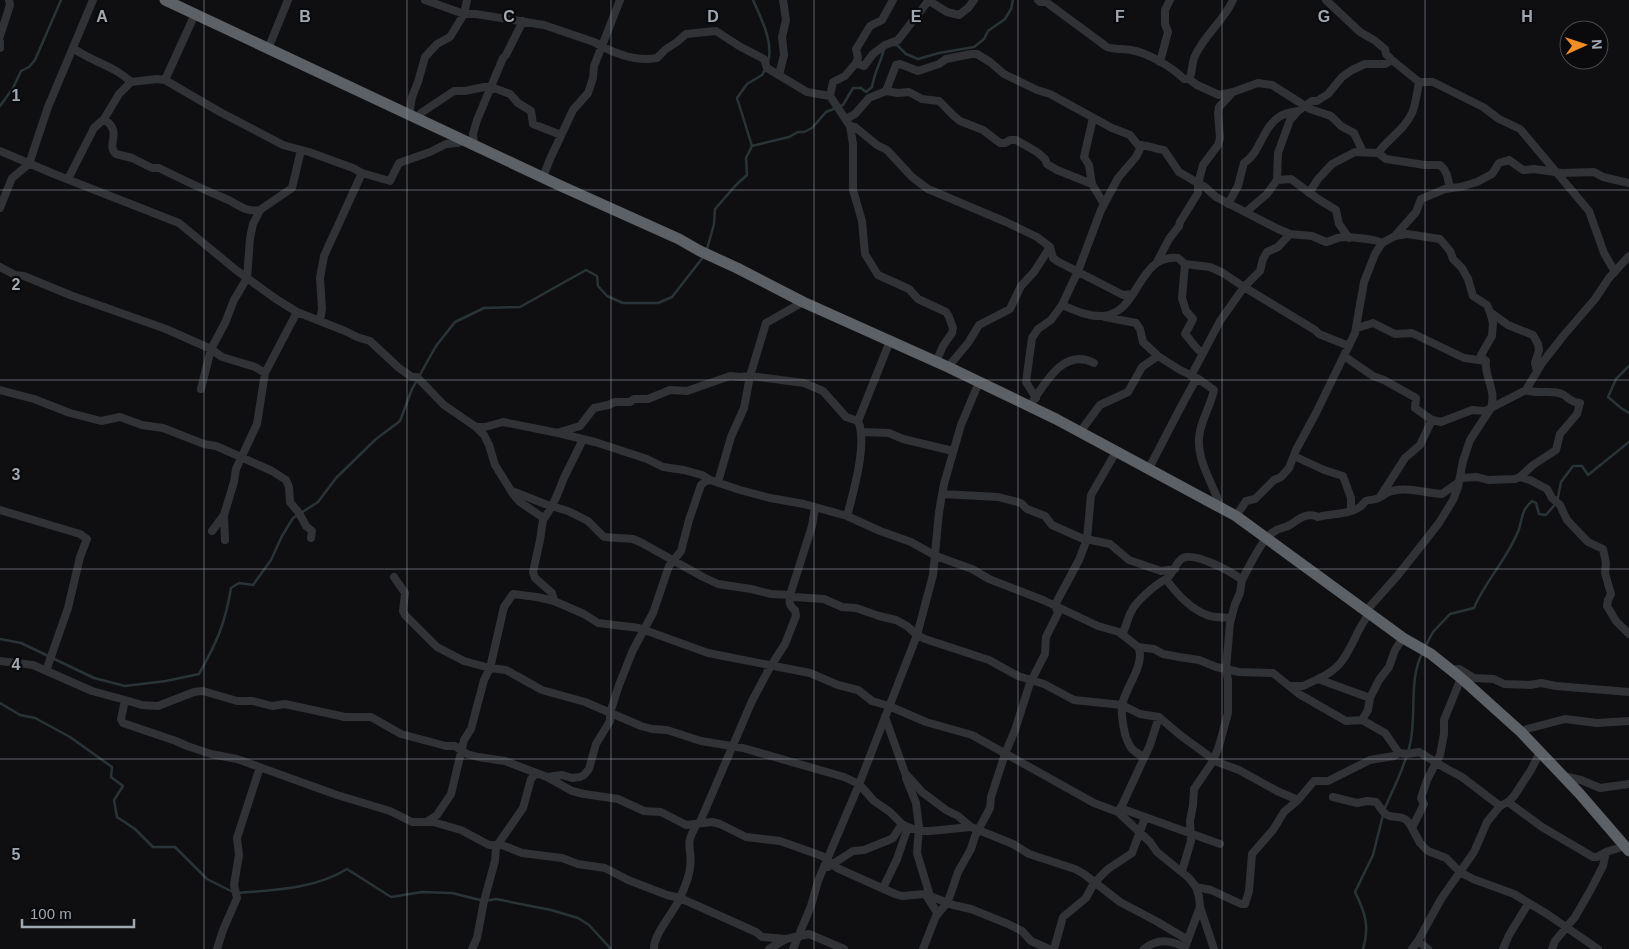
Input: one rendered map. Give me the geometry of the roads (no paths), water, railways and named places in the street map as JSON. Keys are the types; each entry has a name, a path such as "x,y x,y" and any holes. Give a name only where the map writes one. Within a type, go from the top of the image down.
{"highway":[{"path":"165,0 680,239 803,302 979,382 1033,402 1080,432 1236,516 1403,638 1431,654 1461,678 1521,732 1627,848"}],"street":[{"path":"0,36 10,5 9,0"},
{"path":"0,208 12,178 29,164 48,107 93,0"},
{"path":"268,48 288,0"},
{"path":"426,0 464,14 523,21 572,34 638,60 656,59 686,34 716,31 764,59 767,68 807,92 830,96"},
{"path":"467,0 464,14 450,37 437,44 425,56 412,97 413,116 421,113 454,91 491,87 510,94 518,104 531,110 533,124 561,135"},
{"path":"544,177 550,159 573,110 588,93 593,78 594,66 610,20 620,0"},
{"path":"779,75 784,55 782,37 786,20 783,0"},
{"path":"893,0 882,20 870,26 856,49 858,58 856,63 845,76 833,82 830,96 848,123 887,150 912,177 928,189 1046,242 1055,260 1123,295 1133,294"},
{"path":"856,63 863,66 884,45 898,40 928,0 947,12 959,14 968,8 974,0"},
{"path":"1038,0 1046,2 1107,47 1133,50 1160,62 1184,79 1189,79 1214,94 1233,92 1258,82 1272,84 1306,106 1331,116 1341,126 1354,133 1363,152"},
{"path":"1160,62 1168,32 1165,24 1166,10 1170,0"},
{"path":"1189,79 1192,73 1192,62 1198,49 1233,0"},
{"path":"1326,0 1360,32 1374,40 1392,60 1419,82 1433,82 1520,129 1589,211 1604,252 1615,272"},
{"path":"165,80 195,14"},
{"path":"68,179 94,128 104,120 119,94 131,82 157,79 165,80 283,145 349,166 362,174 390,181 399,163 446,144 469,142 503,58 523,21"},
{"path":"0,42 0,48"},
{"path":"73,48 81,54 108,65 131,82"},
{"path":"886,91 896,65 900,64 918,71 939,64 946,59 974,54 990,62 1004,74 1037,90 1050,94 1112,128 1130,135 1137,144 1164,150 1179,172 1216,198 1290,234 1312,236 1326,242 1336,238 1377,240 1382,242"},
{"path":"1228,204 1238,186 1244,163 1252,157 1268,128 1280,116 1298,110 1328,94 1342,77 1352,70 1365,64 1385,64 1392,60"},
{"path":"1378,153 1412,114 1419,82"},
{"path":"936,362 943,346 952,333 952,325 948,314 918,299 909,289 878,275 865,254 862,221 853,190 852,144 848,123 869,98 886,91 909,92 922,99 939,100 960,121 982,130 1000,143 1016,140 1037,152 1045,159 1047,164 1057,170 1092,184"},
{"path":"1101,316 1113,314 1124,306 1138,284 1157,262 1169,239 1179,226 1198,193 1198,184 1203,165 1220,141 1219,107 1233,92"},
{"path":"1246,212 1266,194 1277,180 1278,153 1289,122 1298,110"},
{"path":"1093,118 1084,155 1089,165 1092,184 1104,204"},
{"path":"104,120 109,124 114,133 112,148 116,154 132,158 150,167 159,168 246,210 260,210 292,188 301,150"},
{"path":"1033,402 1026,382 1031,340 1038,329 1051,320 1062,305 1078,271 1104,204 1118,178 1136,157 1142,145"},
{"path":"0,151 179,223 247,278 297,312 370,341 399,368 417,377 444,405 476,428 487,439 495,465 512,491 520,502 538,514 543,520"},
{"path":"1309,194 1318,179 1334,162 1350,153 1363,152 1378,153 1386,159 1442,166 1447,175 1450,188"},
{"path":"1395,236 1416,212 1421,199 1450,188 1477,182 1492,174 1499,163 1508,160 1523,170 1534,169 1577,174 1594,172 1603,177 1629,183"},
{"path":"320,321 322,309 320,278 324,256 362,174"},
{"path":"1277,180 1291,179 1309,194 1336,210 1339,224 1349,238"},
{"path":"201,389 211,349 225,323 234,300 247,278 250,238 253,224 260,210"},
{"path":"1149,468 1194,383 1202,353 1220,321 1244,287 1260,272 1267,252 1278,247 1290,234"},
{"path":"1236,516 1246,501 1255,499 1274,480 1284,475 1289,468 1357,328 1358,309 1364,282 1382,242 1395,236 1409,234 1436,238 1443,241 1453,259 1462,268 1468,279 1473,296 1484,302 1490,312 1492,336 1481,353 1481,357 1486,361"},
{"path":"948,367 968,343 979,325 1010,309 1021,286 1034,272 1050,247"},
{"path":"1344,356 1373,376 1416,398 1415,408 1432,420 1441,422 1470,411 1485,411 1526,390 1537,371 1564,335 1629,256"},
{"path":"1157,262 1175,258 1185,264 1210,267 1223,273 1319,334 1349,346"},
{"path":"1185,264 1182,298 1186,311 1194,319 1185,334 1202,353"},
{"path":"0,267 15,275 24,276 70,295 166,329 211,349 222,357 255,367 265,373"},
{"path":"1114,291 1124,306"},
{"path":"714,481 744,408 750,376 766,323 803,302"},
{"path":"1062,305 1078,312 1136,323 1140,329 1143,342 1158,356 1214,390 1200,429 1199,441 1204,470 1208,481 1217,494 1222,510"},
{"path":"225,540 224,515 241,457 257,424 265,373 297,312"},
{"path":"1490,312 1508,325 1532,336 1538,344 1535,363 1537,371"},
{"path":"1357,328 1373,323 1395,334 1412,333 1460,357 1486,361"},
{"path":"847,516 857,480 862,432 858,421 890,341"},
{"path":"1080,432 1100,404 1128,392 1142,367 1158,356"},
{"path":"1033,402 1056,370 1065,362 1083,359 1094,363"},
{"path":"1290,686 1303,686 1338,668 1350,651 1354,638 1367,612 1434,530 1453,500 1470,440 1490,408 1493,397 1492,387 1486,373 1486,361"},
{"path":"558,433 576,428 584,423 592,410 615,402 648,399 670,390 690,390 727,376 740,378 750,376 807,384 829,396 846,417 858,421"},
{"path":"793,949 917,635 930,588 936,556 942,494 961,425 979,382"},
{"path":"0,390 101,421 120,417 142,425 163,428 204,444 216,446 272,471 288,482 290,502 306,526 311,530 311,538"},
{"path":"1182,871 1191,835 1190,821 1194,789 1214,758 1228,713 1226,669 1234,604 1240,593 1242,580 1267,539 1275,530 1288,526 1302,517 1313,514 1320,516 1343,513 1358,508 1366,502 1375,501 1388,491 1402,489 1442,494 1460,480 1478,477 1488,480 1509,480 1520,477 1556,450 1560,434 1577,414 1580,406 1580,403 1570,402 1564,395 1550,392 1533,393 1526,390"},
{"path":"1380,497 1405,458 1420,445 1432,420"},
{"path":"476,428 503,422 558,433 647,459 663,467 684,470 770,498 804,504 847,516 911,542 936,556 972,569 989,579 1009,585 1055,605 1098,626 1122,634 1138,647 1141,653 1122,705 1123,722 1128,742 1134,752 1144,757"},
{"path":"862,432 889,433 903,439 953,451"},
{"path":"554,601 552,593 535,578 533,572 543,520 553,507 564,477 583,439"},
{"path":"923,949 938,914 954,888 958,872 971,849 974,828 990,808 991,797 1005,754 1016,730 1032,679 1045,654 1046,637 1058,613 1055,605 1079,560 1087,539 1091,495 1116,452"},
{"path":"1294,456 1324,470 1343,476 1351,498 1351,510"},
{"path":"1520,477 1547,489 1552,498 1560,505 1567,520 1588,542 1603,550 1606,563 1605,573 1611,592 1607,606 1616,621 1629,634"},
{"path":"547,777 562,775 572,778 584,775 588,769 596,744 610,721 610,713 619,685 633,650 654,614 666,574 681,551 701,485 706,481 714,481"},
{"path":"512,491 568,511 588,521 604,537 633,539 718,584 752,589 770,594 824,599 842,607 856,608 896,620 907,626 917,635 932,642 989,660 1018,676 1032,679 1074,700 1122,705 1136,712 1160,717 1180,735 1222,764 1240,770 1277,791 1298,800"},
{"path":"942,494 998,497 1022,502 1027,509 1045,516 1052,525 1087,539 1110,544 1129,560 1161,571 1176,569"},
{"path":"690,836 699,823 752,701 783,648 796,616 796,610 789,603 790,595 812,526 815,508"},
{"path":"0,510 80,534 87,539 80,557 60,636 46,671"},
{"path":"212,531 224,515"},
{"path":"1122,634 1128,624 1131,611 1136,604 1172,575 1183,558 1190,557 1204,561 1228,570 1242,580"},
{"path":"394,577 405,593 403,613 437,647 452,656 490,668 506,670 542,690 585,702 652,729 667,730 701,741 765,753 789,762 834,774 859,784 874,801 905,825 920,831 974,828"},
{"path":"1166,579 1197,610 1208,616 1231,618"},
{"path":"428,821 437,815 451,794 464,740 471,729 484,680 490,668 504,607 513,594 554,601 584,614 598,623 627,625 639,628 708,653 810,673 838,685 858,690 872,701 889,706 926,722 972,735 1094,803 1145,818 1220,844"},
{"path":"1362,720 1368,710 1370,698 1379,680 1389,667 1395,650 1403,638"},
{"path":"1138,647 1154,649 1163,654 1199,660 1226,669 1247,673 1273,673 1299,694 1346,721 1362,720 1385,733 1399,754"},
{"path":"0,661 25,663 92,691 142,705 158,706 194,692 203,691 237,701 253,700 272,706 285,704 345,717 371,717 401,734 446,746 455,746 462,752 478,757 505,761 547,777 572,791 618,799 644,811 661,812 686,825 717,823 746,836 780,841 827,859 840,870 902,896 928,895 946,903 971,909 1022,931 1031,941 1049,949"},
{"path":"1450,670 1460,669 1474,678 1494,679 1504,684 1530,685 1541,683 1629,692"},
{"path":"1412,828 1424,804 1421,798 1427,780 1440,755 1444,736 1444,720 1461,678"},
{"path":"1318,679 1370,698"},
{"path":"125,700 120,719 125,725 211,754 237,759 337,795 390,810 412,822 428,821 461,830 489,846 498,845 522,853 562,858 578,864 606,868 628,880 680,898 756,932 762,937 786,939 805,934 844,949"},
{"path":"885,717 905,773 907,784 916,803 920,831 917,853 928,895 938,914"},
{"path":"1119,810 1157,728 1160,717"},
{"path":"1521,732 1527,728 1565,719 1597,723 1629,721"},
{"path":"1196,887 1211,890 1241,904 1245,904 1249,891 1252,854 1273,830 1284,812 1298,800 1314,781 1328,781 1370,760 1419,752 1469,781 1500,806"},
{"path":"1412,949 1441,899 1474,852 1487,822 1500,806 1508,802 1525,779 1540,752"},
{"path":"218,949 223,930 237,898 234,885 239,855 237,838 260,767"},
{"path":"472,949 476,941 498,845 523,808 531,779 536,773"},
{"path":"905,773 922,792 974,828 1013,844 1029,854 1075,869 1120,902 1156,920 1186,945"},
{"path":"1563,776 1581,780 1600,788 1629,784"},
{"path":"1333,797 1357,803 1376,802 1386,815 1402,818 1410,823 1420,843 1428,851 1446,858 1460,872 1484,885 1506,891 1547,914 1598,949"},
{"path":"1508,802 1542,827 1592,857 1627,848"},
{"path":"1119,810 1150,842 1157,852 1182,871 1196,887 1200,907 1214,949"},
{"path":"1054,949 1064,917 1086,898 1094,883 1112,866 1132,853 1145,818"},
{"path":"654,949 655,939 680,898 690,870 690,836 686,825"},
{"path":"827,859 841,858 853,851 864,850 889,840 905,825"},
{"path":"882,888 897,859 905,825"},
{"path":"1552,949 1555,941 1578,912 1602,869 1606,852"},
{"path":"1503,949 1528,904"},
{"path":"1186,945 1200,907"},
{"path":"770,949 786,939"},
{"path":"1144,949 1154,942 1160,941 1171,941 1186,945"},
{"path":"1418,941 1428,949"}],"waterway":[{"path":"0,106 13,88 21,71 29,67 35,60 61,0"},
{"path":"753,0 768,39 768,62"},
{"path":"893,45 897,45 906,54 918,59 974,47 984,39 988,31 1005,19 1011,9 1013,0"},
{"path":"752,146 789,137 798,132 804,132 812,128 826,112 843,105 853,88 861,88 866,92 872,87 884,49"},
{"path":"707,249 714,224 715,209 747,175 746,158 752,146 737,98 747,84 762,75 765,70"},
{"path":"0,639 21,643 94,678 125,686 166,681 199,674 220,632 231,588 239,583 253,585 271,560 293,518 318,502 336,478 376,439 400,421 412,389 436,346 455,322 484,308 520,307 586,270 597,276 598,286 607,296 623,303 658,303 672,297 704,256"},
{"path":"1629,366 1616,379 1608,397 1629,413"},
{"path":"1425,647 1433,632 1450,614 1474,608 1484,588 1515,539 1528,505 1532,501 1536,503 1539,514 1546,515 1557,502 1561,482 1573,466 1582,466 1588,475 1629,442"},
{"path":"1384,810 1408,753 1412,733 1414,685 1418,662 1423,652"},
{"path":"0,703 20,715 35,718 70,737 112,767 111,777 123,786 114,800 117,817 135,829 153,847 175,847 207,879 233,892"},
{"path":"1363,949 1366,927 1361,906 1355,892 1373,855 1383,815"},
{"path":"238,893 308,885 335,876 347,869 391,897 422,892 452,893 484,901 496,899 551,910 578,918 589,925 611,949"}]}
